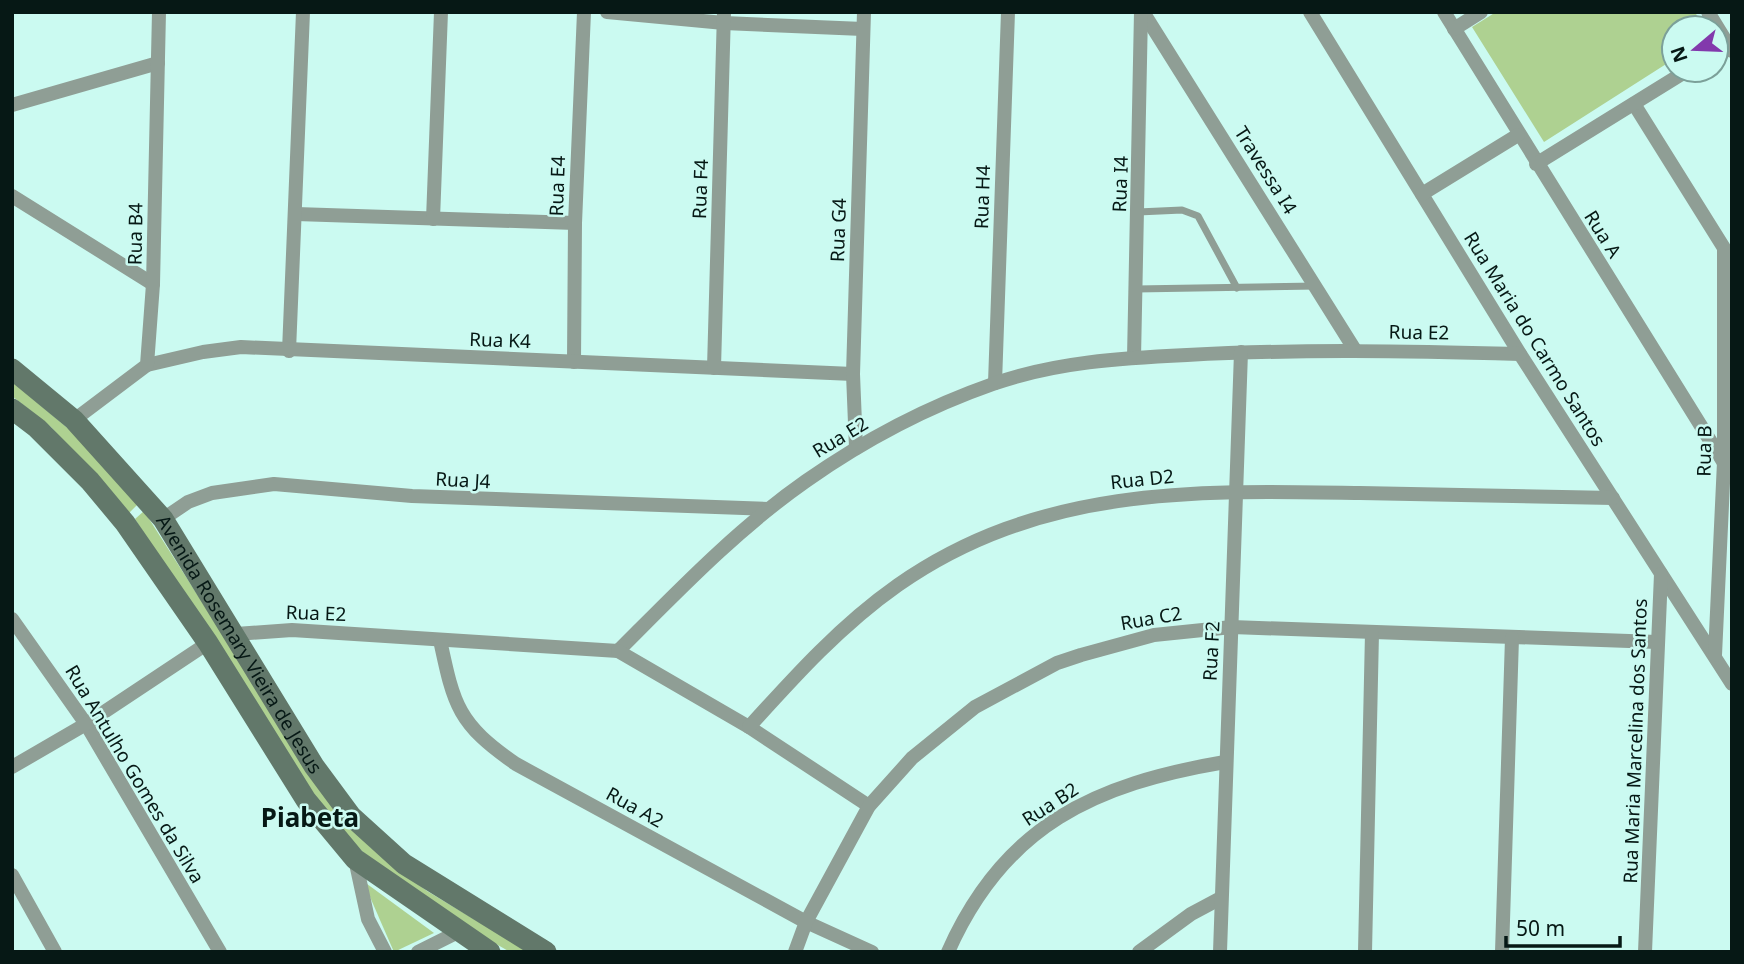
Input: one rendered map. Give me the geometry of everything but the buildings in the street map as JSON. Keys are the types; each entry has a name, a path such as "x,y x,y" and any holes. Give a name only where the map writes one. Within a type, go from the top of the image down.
{"street":[{"name":"Rua B4","path":"146,365 153,284 159,12"},
{"path":"289,351 303,12"},
{"path":"433,219 441,12"},
{"name":"Rua E4","path":"575,362 575,223 584,12"},
{"path":"607,12 863,29"},
{"name":"Rua G4","path":"856,448 853,374 864,12"},
{"name":"Rua H4","path":"995,383 1008,12"},
{"name":"Rua I4","path":"1134,358 1142,12"},
{"name":"Travessa I4","path":"1142,12 1317,286 1354,350"},
{"name":"Rua Maria do Carmo Santos","path":"1310,12 1520,354 1732,684"},
{"name":"Rua A","path":"1444,12 1536,164 1728,468"},
{"path":"1454,29 1481,12"},
{"name":"Rua F4","path":"713,368 724,18"},
{"path":"12,105 158,63"},
{"path":"1536,164 1666,84"},
{"name":"Rua B","path":"1634,104 1728,254 1728,468 1715,655"},
{"path":"1422,194 1518,135"},
{"path":"12,197 153,284"},
{"path":"296,214 575,223"},
{"name":"Rua K4","path":"146,365 203,352 241,347 853,374"},
{"name":"Rua E2","path":"236,634 292,630 618,651 702,567 768,509 856,448 948,402 995,383 1073,365 1134,358 1241,352 1354,350 1520,354"},
{"name":"Rua F2","path":"1220,952 1241,352"},
{"path":"74,420 146,365"},
{"name":"Avenida Rosemary Vieira de Jesus","path":"12,369 74,420 156,511 236,634 330,790 376,842 432,883 546,952"},
{"name":"Avenida Rosemary Vieira de Jesus","path":"12,409 37,428 90,481 125,523 208,643 306,800 355,859 490,952"},
{"name":"Rua J4","path":"156,511 212,493 274,484 412,496 768,509"},
{"name":"Rua D2","path":"749,727 829,641 879,600 938,561 978,542 1049,515 1130,497 1238,491 1614,498"},
{"path":"125,523 156,511"},
{"name":"Rua Maria Marcelina dos Santos","path":"1645,952 1661,574"},
{"name":"Rua Antulho Gomes da Silva","path":"12,619 86,724 220,952"},
{"name":"Rua C2","path":"795,952 806,922 869,806 912,758 975,707 1057,663 1154,635 1231,627 1657,642"},
{"path":"1365,952 1372,633"},
{"path":"1502,952 1512,638"},
{"name":"Rua A2","path":"440,640 457,707 468,725 489,746 516,764 806,922 872,952"},
{"path":"12,767 86,724 208,643"},
{"path":"618,651 749,727 869,806"},
{"name":"Rua B2","path":"948,952 969,909 993,873 1062,815 1095,797 1139,780 1225,762"},
{"name":"Avenida Rosemary Vieira de Jesus","path":"355,859 368,919 385,952"},
{"path":"12,875 55,952"},
{"path":"1139,952 1191,914 1221,898"},
{"path":"418,952 458,932"}],"lane":[{"path":"1138,212 1182,210 1198,216 1237,288"},
{"path":"1136,289 1317,286"}],"green space":[{"path":"1496,12 1696,14 1660,14 1660,68 1544,142 1472,27"},
{"path":"12,381 78,437 139,503 128,514 51,427 12,396"},
{"path":"144,511 316,781 370,847 427,891 529,952 510,952 441,912 387,875 345,835 308,792 135,519"},
{"path":"363,881 434,933 394,952"}],"district":[{"name":"Piabeta","path":"310,818"}]}
